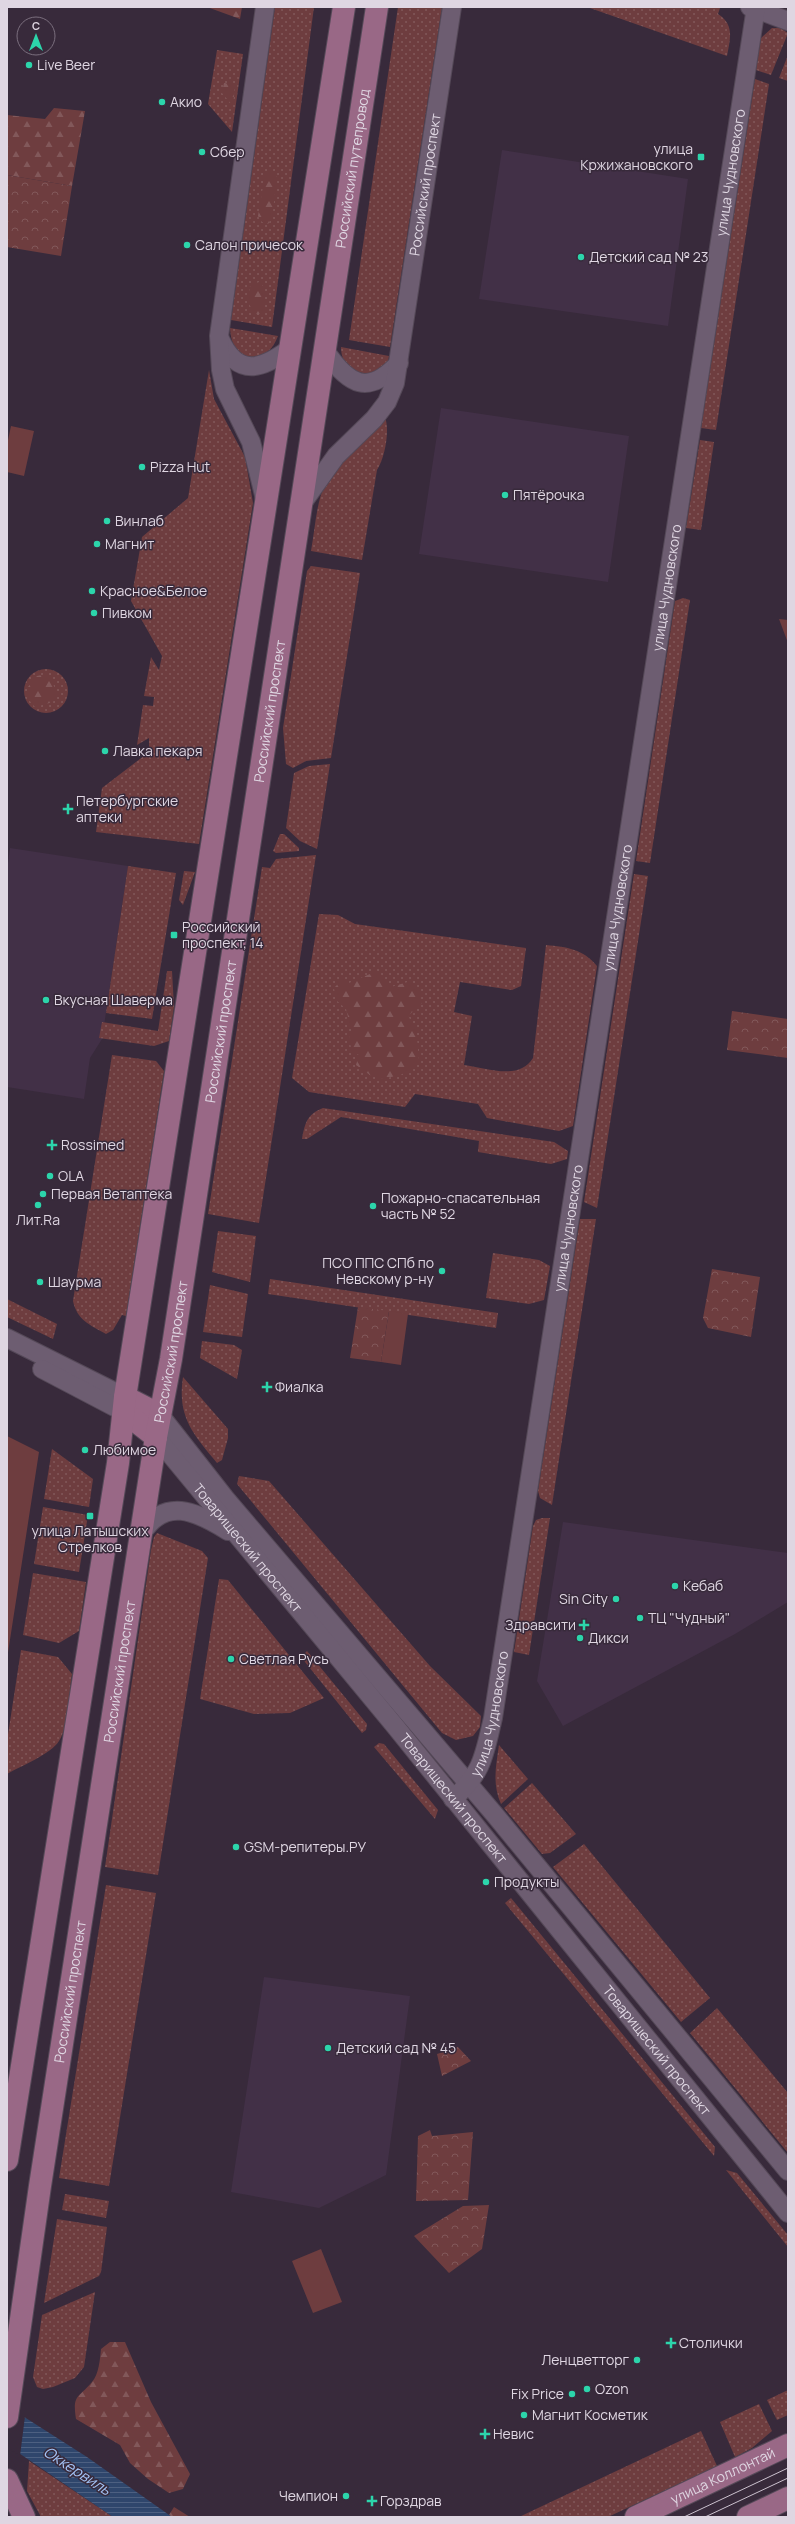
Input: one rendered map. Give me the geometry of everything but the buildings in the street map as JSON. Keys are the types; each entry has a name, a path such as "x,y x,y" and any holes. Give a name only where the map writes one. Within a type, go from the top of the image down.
{"main road":[{"path":"7,2160 118,1463 124,1405 265,500 304,271 344,7"},
{"name":"Российский путепровод","path":"329,331 377,7"},
{"name":"Российский проспект","path":"7,2417 140,1536 156,1437 171,1359 329,331"},
{"path":"124,1405 160,1415"},
{"name":"Товарищеский проспект","path":"124,1405 156,1437"},
{"name":"улица Коллонтай","path":"636,2517 788,2445"},
{"path":"7,2480 24,2517"},
{"path":"748,2517 788,2498"}],"street":[{"path":"265,7 219,336 221,370 225,389 251,442 265,500"},
{"name":"Российский проспект","path":"301,506 336,456 374,419 387,402 395,383 452,7"},
{"path":"753,8 788,21"},
{"name":"улица Чудновского","path":"453,1799 469,1784 479,1770 493,1718 753,8"},
{"path":"219,336 232,359 241,365 253,367 265,365 292,347"},
{"path":"326,352 342,374 357,383 369,383 380,380 399,363"},
{"path":"7,1338 124,1405"},
{"path":"7,1352 124,1405"},
{"name":"Товарищеский проспект","path":"160,1415 225,1498 469,1784 788,2171"},
{"name":"Товарищеский проспект","path":"156,1437 453,1799 788,2213"},
{"path":"140,1536 154,1517 171,1512 183,1512 208,1519 239,1538"}],"shaded area":[{"name":"Детский сад № 23","path":"502,150 688,179 668,326 479,299"},
{"path":"441,408 629,436 608,582 419,554"},
{"path":"10,848 128,866 102,1039 90,1058 84,1099 7,1087 7,870"},
{"path":"563,1522 788,1553 788,1602 735,1634 563,1726 537,1681"},
{"name":"Детский сад № 45","path":"264,1977 410,1996 386,2175 319,2208 231,2192"}],"green space":[{"path":"207,7 242,7 240,19"},
{"path":"275,7 314,7 272,327 231,320"},
{"path":"398,7 442,7 390,347 349,340"},
{"path":"587,7 720,8 718,14 727,23 730,33 727,56"},
{"path":"772,28 780,28 788,33 771,75 756,70 761,38"},
{"path":"217,50 243,54 232,132 208,104"},
{"path":"788,55 788,81 779,78"},
{"path":"755,79 769,84 716,430 701,428"},
{"path":"224,83 235,84 233,106 222,93"},
{"path":"54,108 85,111 72,186 7,175 7,115 45,119"},
{"path":"268,172 276,172 277,177 272,218 268,224 262,222 258,216 265,175"},
{"path":"7,175 72,186 61,256 7,247"},
{"path":"259,282 265,288 263,311 258,315 250,306 249,295 250,286"},
{"path":"230,328 278,336 268,352 250,358 237,350 231,338"},
{"path":"341,347 389,356 388,362 373,374 361,373 355,371 347,364 344,360"},
{"path":"209,370 214,399 245,457 253,503 199,844 96,832 102,788 149,752 149,738 137,745 143,705 153,706 154,697 144,696 151,657 159,670 162,656 131,601 142,537 188,498"},
{"path":"385,417 387,429 386,444 377,470 362,560 311,551 318,508 325,484 344,457"},
{"path":"11,426 34,431 24,476 7,472 7,445"},
{"path":"700,440 714,442 701,530 686,528"},
{"path":"311,566 360,573 331,758 306,761 293,768 286,764 283,728 307,571"},
{"path":"683,598 690,600 650,863 636,861 675,601"},
{"path":"779,619 788,620 788,643"},
{"path":"46,669 58,673 64,679 68,691 64,703 58,709 46,713 34,709 28,703 24,691 28,679 34,673"},
{"path":"47,674 52,681 55,691 53,702 35,707 28,699 28,687 37,676"},
{"path":"330,764 317,849 300,841 286,828 294,773 309,766"},
{"path":"280,834 284,834 299,848 299,851 276,853 273,851"},
{"path":"316,855 259,1223 208,1214 262,867 270,868 276,859"},
{"path":"128,866 176,873 152,1019 106,1013"},
{"path":"184,871 195,872 183,905 179,900"},
{"path":"634,874 648,876 597,1208 584,1202"},
{"path":"319,914 338,915 355,924 526,948 521,986 512,990 460,982 454,1012 472,1016 464,1065 492,1070 511,1071 520,1069 527,1065 533,1058 546,945 574,950 592,960 597,966 573,1126 559,1131 487,1118 478,1104 415,1094 405,1107 309,1092 292,1078"},
{"path":"167,971 172,971 174,1007 169,1041 154,1046 99,1038 102,1022 158,1031"},
{"path":"377,971 391,987 411,981 419,991 422,1003 408,1016 416,1029 419,1060 413,1069 400,1075 382,1079 370,1075 356,1065 359,1055 352,1052 349,1038 352,1027 345,1021 348,1017 346,1009 336,1000 334,988 342,980 349,983"},
{"path":"732,1011 788,1019 788,1058 727,1050"},
{"path":"112,1055 156,1061 164,1071 126,1316 122,1315 113,1330 106,1334 90,1325 81,1317 75,1308 73,1301"},
{"path":"323,1108 554,1142 568,1151 567,1159 551,1164 478,1152 479,1141 341,1117 307,1139 302,1139 304,1128 310,1116"},
{"path":"580,1219 596,1219 552,1505 540,1498 538,1491"},
{"path":"218,1231 256,1236 250,1282 212,1272"},
{"path":"493,1253 539,1260 550,1266 544,1300 529,1304 486,1298"},
{"path":"712,1269 760,1277 751,1337 708,1328 703,1318"},
{"path":"270,1279 498,1313 496,1328 268,1294"},
{"path":"210,1285 248,1294 242,1337 203,1332"},
{"path":"7,1299 57,1324 53,1339 7,1317"},
{"path":"358,1307 389,1311 381,1362 350,1358"},
{"path":"389,1311 408,1314 401,1365 381,1362"},
{"path":"202,1341 234,1345 242,1350 237,1379 200,1358"},
{"path":"183,1377 228,1429 228,1438 222,1460 217,1463 194,1434 185,1414 182,1403"},
{"path":"7,1436 39,1452 7,1659"},
{"path":"52,1449 93,1479 89,1507 44,1499"},
{"path":"239,1476 269,1481 430,1666 481,1716 480,1727 473,1736 456,1740 442,1733 237,1484"},
{"path":"43,1507 88,1515 79,1572 34,1564"},
{"path":"550,1518 529,1655 514,1652 533,1526 536,1520"},
{"path":"157,1533 202,1551 208,1558 158,1875 105,1867 151,1550 154,1537"},
{"path":"33,1573 86,1582 79,1631 59,1643 23,1635"},
{"path":"219,1579 228,1580 324,1698 290,1713 254,1714 200,1699"},
{"path":"21,1650 58,1657 72,1674 67,1718 59,1741 43,1755 7,1774 7,1741"},
{"path":"307,1651 367,1724 366,1730 362,1733 301,1657"},
{"path":"379,1743 384,1744 438,1810 435,1819 374,1747"},
{"path":"499,1745 528,1779 501,1804 496,1789 496,1768"},
{"path":"532,1783 576,1834 550,1853 542,1854 504,1808"},
{"path":"584,1844 710,1998 681,2022 553,1867"},
{"path":"106,1885 156,1893 109,2186 59,2178"},
{"path":"511,1898 715,2147 714,2156 505,1903"},
{"path":"717,2008 788,2093 788,2153 690,2033"},
{"path":"458,2047 471,2061 442,2076 437,2054"},
{"path":"430,2130 432,2136 473,2132 468,2200 416,2201 418,2136"},
{"path":"726,2170 737,2173 788,2235 788,2247"},
{"path":"65,2194 109,2201 106,2218 62,2210"},
{"path":"489,2205 482,2249 449,2273 414,2236 463,2206"},
{"path":"57,2219 107,2227 101,2272 99,2276 44,2303"},
{"path":"321,2249 342,2302 313,2313 292,2261"},
{"path":"95,2292 84,2367 75,2378 53,2387 43,2389 37,2387 33,2377 42,2315"},
{"path":"110,2342 125,2342 151,2402 190,2474 183,2489 169,2493 148,2479 130,2463 120,2445 76,2419 76,2401 94,2379 99,2366 101,2349"},
{"path":"788,2390 788,2415 777,2420 767,2400"},
{"path":"759,2404 772,2431 752,2448 735,2457 720,2422"},
{"path":"701,2431 717,2466 608,2517 519,2517"},
{"path":"29,2461 113,2517 41,2517 27,2491"},
{"path":"174,2507 190,2517 172,2517 169,2515"}],"water":[{"name":"Оккервиль","path":"7,2406 87,2457 172,2517 113,2517 7,2445"}],"pier":[{"path":"7,2404 25,2416 20,2456 7,2447"}],"tram line":[{"path":"684,2517 788,2468"},
{"path":"705,2517 788,2478"}],"place":[{"name":"Live Beer","path":"29,65"},
{"name":"Акио","path":"162,102"},
{"name":"Сбер","path":"202,152"},
{"name":"улица Кржижановского","path":"701,157"},
{"name":"Салон причесок","path":"187,245"},
{"name":"Детский сад № 23","path":"581,257"},
{"name":"Pizza Hut","path":"142,467"},
{"name":"Пятёрочка","path":"505,495"},
{"name":"Винлаб","path":"107,521"},
{"name":"Магнит","path":"97,544"},
{"name":"Красное&Белое","path":"92,591"},
{"name":"Пивком","path":"94,613"},
{"name":"Лавка пекаря","path":"105,751"},
{"name":"Петербургские аптеки","path":"68,809"},
{"name":"Российский проспект, 14","path":"174,935"},
{"name":"Вкусная Шаверма","path":"46,1000"},
{"name":"Rossimed","path":"52,1145"},
{"name":"OLA","path":"50,1176"},
{"name":"Первая Ветаптека","path":"43,1194"},
{"name":"Лит.Ra","path":"38,1205"},
{"name":"Пожарно-спасательная часть № 52","path":"373,1206"},
{"name":"ПСО ППС СПб по Невскому р-ну","path":"442,1271"},
{"name":"Шаурма","path":"40,1282"},
{"name":"Фиалка","path":"267,1387"},
{"name":"Любимое","path":"85,1450"},
{"name":"улица Латышских Стрелков","path":"90,1516"},
{"name":"Кебаб","path":"675,1586"},
{"name":"Sin City","path":"616,1599"},
{"name":"ТЦ \"Чудный\"","path":"640,1618"},
{"name":"Здравсити","path":"584,1625"},
{"name":"Дикси","path":"580,1638"},
{"name":"Светлая Русь","path":"231,1659"},
{"name":"GSM-репитеры.РУ","path":"236,1847"},
{"name":"Продукты","path":"486,1882"},
{"name":"Детский сад № 45","path":"328,2048"},
{"name":"Столички","path":"671,2343"},
{"name":"Ленцветторг","path":"637,2360"},
{"name":"Ozon","path":"587,2389"},
{"name":"Fix Price","path":"572,2394"},
{"name":"Магнит Косметик","path":"524,2415"},
{"name":"Невис","path":"485,2434"},
{"name":"Чемпион","path":"346,2496"},
{"name":"Горздрав","path":"372,2501"}]}
